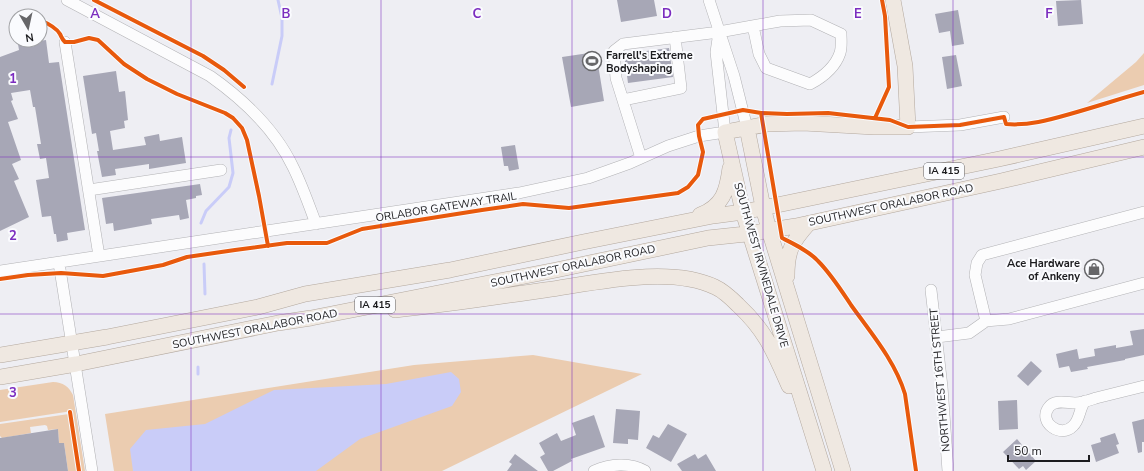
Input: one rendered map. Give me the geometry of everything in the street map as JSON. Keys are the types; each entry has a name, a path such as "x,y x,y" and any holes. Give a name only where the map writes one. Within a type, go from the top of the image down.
{"main road":[{"path":"725,132 768,124 803,123 874,127 908,127 905,66 893,0"},
{"name":"SOUTHWEST ORALABOR ROAD","path":"0,355 107,337 258,307 306,294 450,270 680,223 743,212 999,159 1144,126"},
{"name":"SOUTHWEST IRVINEDALE DRIVE","path":"747,128 769,230 843,471"},
{"name":"SOUTHWEST IRVINEDALE DRIVE","path":"725,132 743,212 822,465"},
{"name":"SOUTHWEST ORALABOR ROAD","path":"0,376 76,364 278,323 311,318 575,267 708,238 750,233 809,223 1001,181 1144,147"},
{"path":"680,223 706,213 720,201 726,192 730,155"},
{"path":"787,289 787,262 791,246 809,223"},
{"path":"311,318 433,306 631,278 666,276 683,277 714,286 726,294 751,317 763,332 774,352 822,465"}],"street":[{"path":"67,0 210,76 230,90 248,106 280,144 303,188 316,224"},
{"path":"709,0 718,32"},
{"path":"641,158 616,78 614,51 623,44 718,32 780,21 811,20 841,34 841,52 833,68 823,77 810,84 766,68 758,54 753,26"},
{"name":"SOUTHWEST IRVINEDALE DRIVE","path":"718,32 734,76 747,128"},
{"name":"SOUTHWEST IRVINEDALE DRIVE","path":"718,32 716,52 725,132"},
{"path":"623,100 681,88 676,37"},
{"path":"66,42 99,256"},
{"path":"908,127 960,125 1004,117"},
{"path":"0,271 519,193 588,178 668,146 699,136 725,132"},
{"path":"88,190 221,170"},
{"path":"985,321 975,275 977,263 982,255 1144,212"},
{"path":"60,262 92,471"},
{"path":"937,337 969,333 985,321 1009,319 1144,283"},
{"name":"NORTHWEST 16TH STREET","path":"931,290 944,400 948,471"},
{"path":"1085,401 1144,386"},
{"path":"594,471 600,468 624,464 645,471"}],"shaded area":[{"path":"1144,53 1144,85 1087,103 1136,62"},
{"path":"533,355 642,374 442,471 114,471 105,414 414,365"},
{"path":"53,382 60,383 65,386 73,395 85,471 81,471 72,411 0,422 0,390"},
{"path":"69,414 77,471 68,471 64,443 59,443 58,429 48,430 47,426 45,425 30,427 31,433 2,438 0,436 0,424"}],"water":[{"path":"451,372 459,379 461,392 452,406 360,439 316,471 133,471 130,449 146,430 205,424 274,390 386,384"}],"building":[{"path":"617,0 654,0 657,16 621,22"},
{"path":"1081,0 1083,24 1058,26 1056,1"},
{"path":"958,10 964,44 952,46 950,31 939,33 935,14"},
{"path":"19,48 47,48 49,63 59,62 85,230 67,233 68,240 57,242 51,216 42,217 36,180 49,178 46,158 40,159 37,144 41,144 35,107 33,107 30,90 11,93 13,100 11,101 18,119 8,122 21,160 12,164 19,179 14,181 29,217 0,231 0,57 19,50"},
{"path":"669,48 673,77 628,83 624,54"},
{"path":"596,52 604,101 571,107 562,57"},
{"path":"956,55 962,86 947,89 942,57"},
{"path":"116,71 119,92 125,91 128,120 124,121 125,128 110,131 113,150 146,145 144,137 159,134 160,141 182,137 186,163 149,169 149,164 115,169 116,175 102,177 97,151 99,151 96,133 92,134 83,76"},
{"path":"515,145 519,169 509,171 508,166 504,166 501,147"},
{"path":"200,184 202,195 186,200 189,218 180,220 179,215 151,219 152,224 114,231 113,223 106,224 102,198"},
{"path":"1144,329 1144,355 1087,367 1088,369 1071,372 1069,366 1059,368 1056,354 1077,349 1079,359 1095,356 1094,349 1116,345 1116,348 1133,345 1130,331"},
{"path":"1031,361 1042,371 1028,386 1017,376"},
{"path":"1017,400 1018,429 999,430 998,401"},
{"path":"616,409 640,411 638,440 628,439 628,444 613,443"},
{"path":"594,415 605,447 571,459 572,461 553,471 548,471 540,457 545,454 539,443 557,433 561,441 576,435 572,423"},
{"path":"1144,419 1144,442 1142,442 1142,452 1138,453 1132,422"},
{"path":"668,424 687,434 671,462 646,448 653,435 659,438"},
{"path":"58,429 59,443 64,443 68,471 0,471 0,438"},
{"path":"1115,433 1119,444 1116,445 1119,453 1096,462 1091,445 1101,442 1100,438"},
{"path":"1017,439 1036,461 1026,470 1023,466 1019,469 1003,452"},
{"path":"515,454 538,471 507,471 512,464 509,462"},
{"path":"695,454 698,459 706,454 716,471 682,471 677,464"}],"waterway":[{"path":"272,84 282,36 282,18 278,0"},
{"path":"201,223 206,211 229,187 233,173 229,138 231,130"},
{"path":"204,264 205,294"},
{"path":"198,367 198,374"}],"cycle path":[{"path":"94,0 203,56 224,70 244,87"},
{"path":"875,118 889,87 885,16 882,0"},
{"path":"48,24 56,29 65,42 74,42 89,38 98,40 124,64 147,79 177,94 225,113 233,118 242,128 247,140 268,246"},
{"name":"ORLABOR GATEWAY TRAIL","path":"0,279 28,275 61,273 103,276 163,265 187,257 287,243 327,243 362,229 523,204 569,208 678,193 688,187 698,175 703,152 698,125 703,119 743,110 761,113 787,114 828,113 890,120 908,127 960,125 1004,117 1006,124 1022,124 1054,118 1144,92"},
{"path":"761,113 782,238 806,251 823,266 836,282 889,359 901,382 905,394 916,471"},
{"path":"70,412 79,471"}],"place":[{"name":"Farrell's Extreme Bodyshaping","path":"592,61"},
{"name":"Ace Hardware of Ankeny","path":"1094,269"}]}
